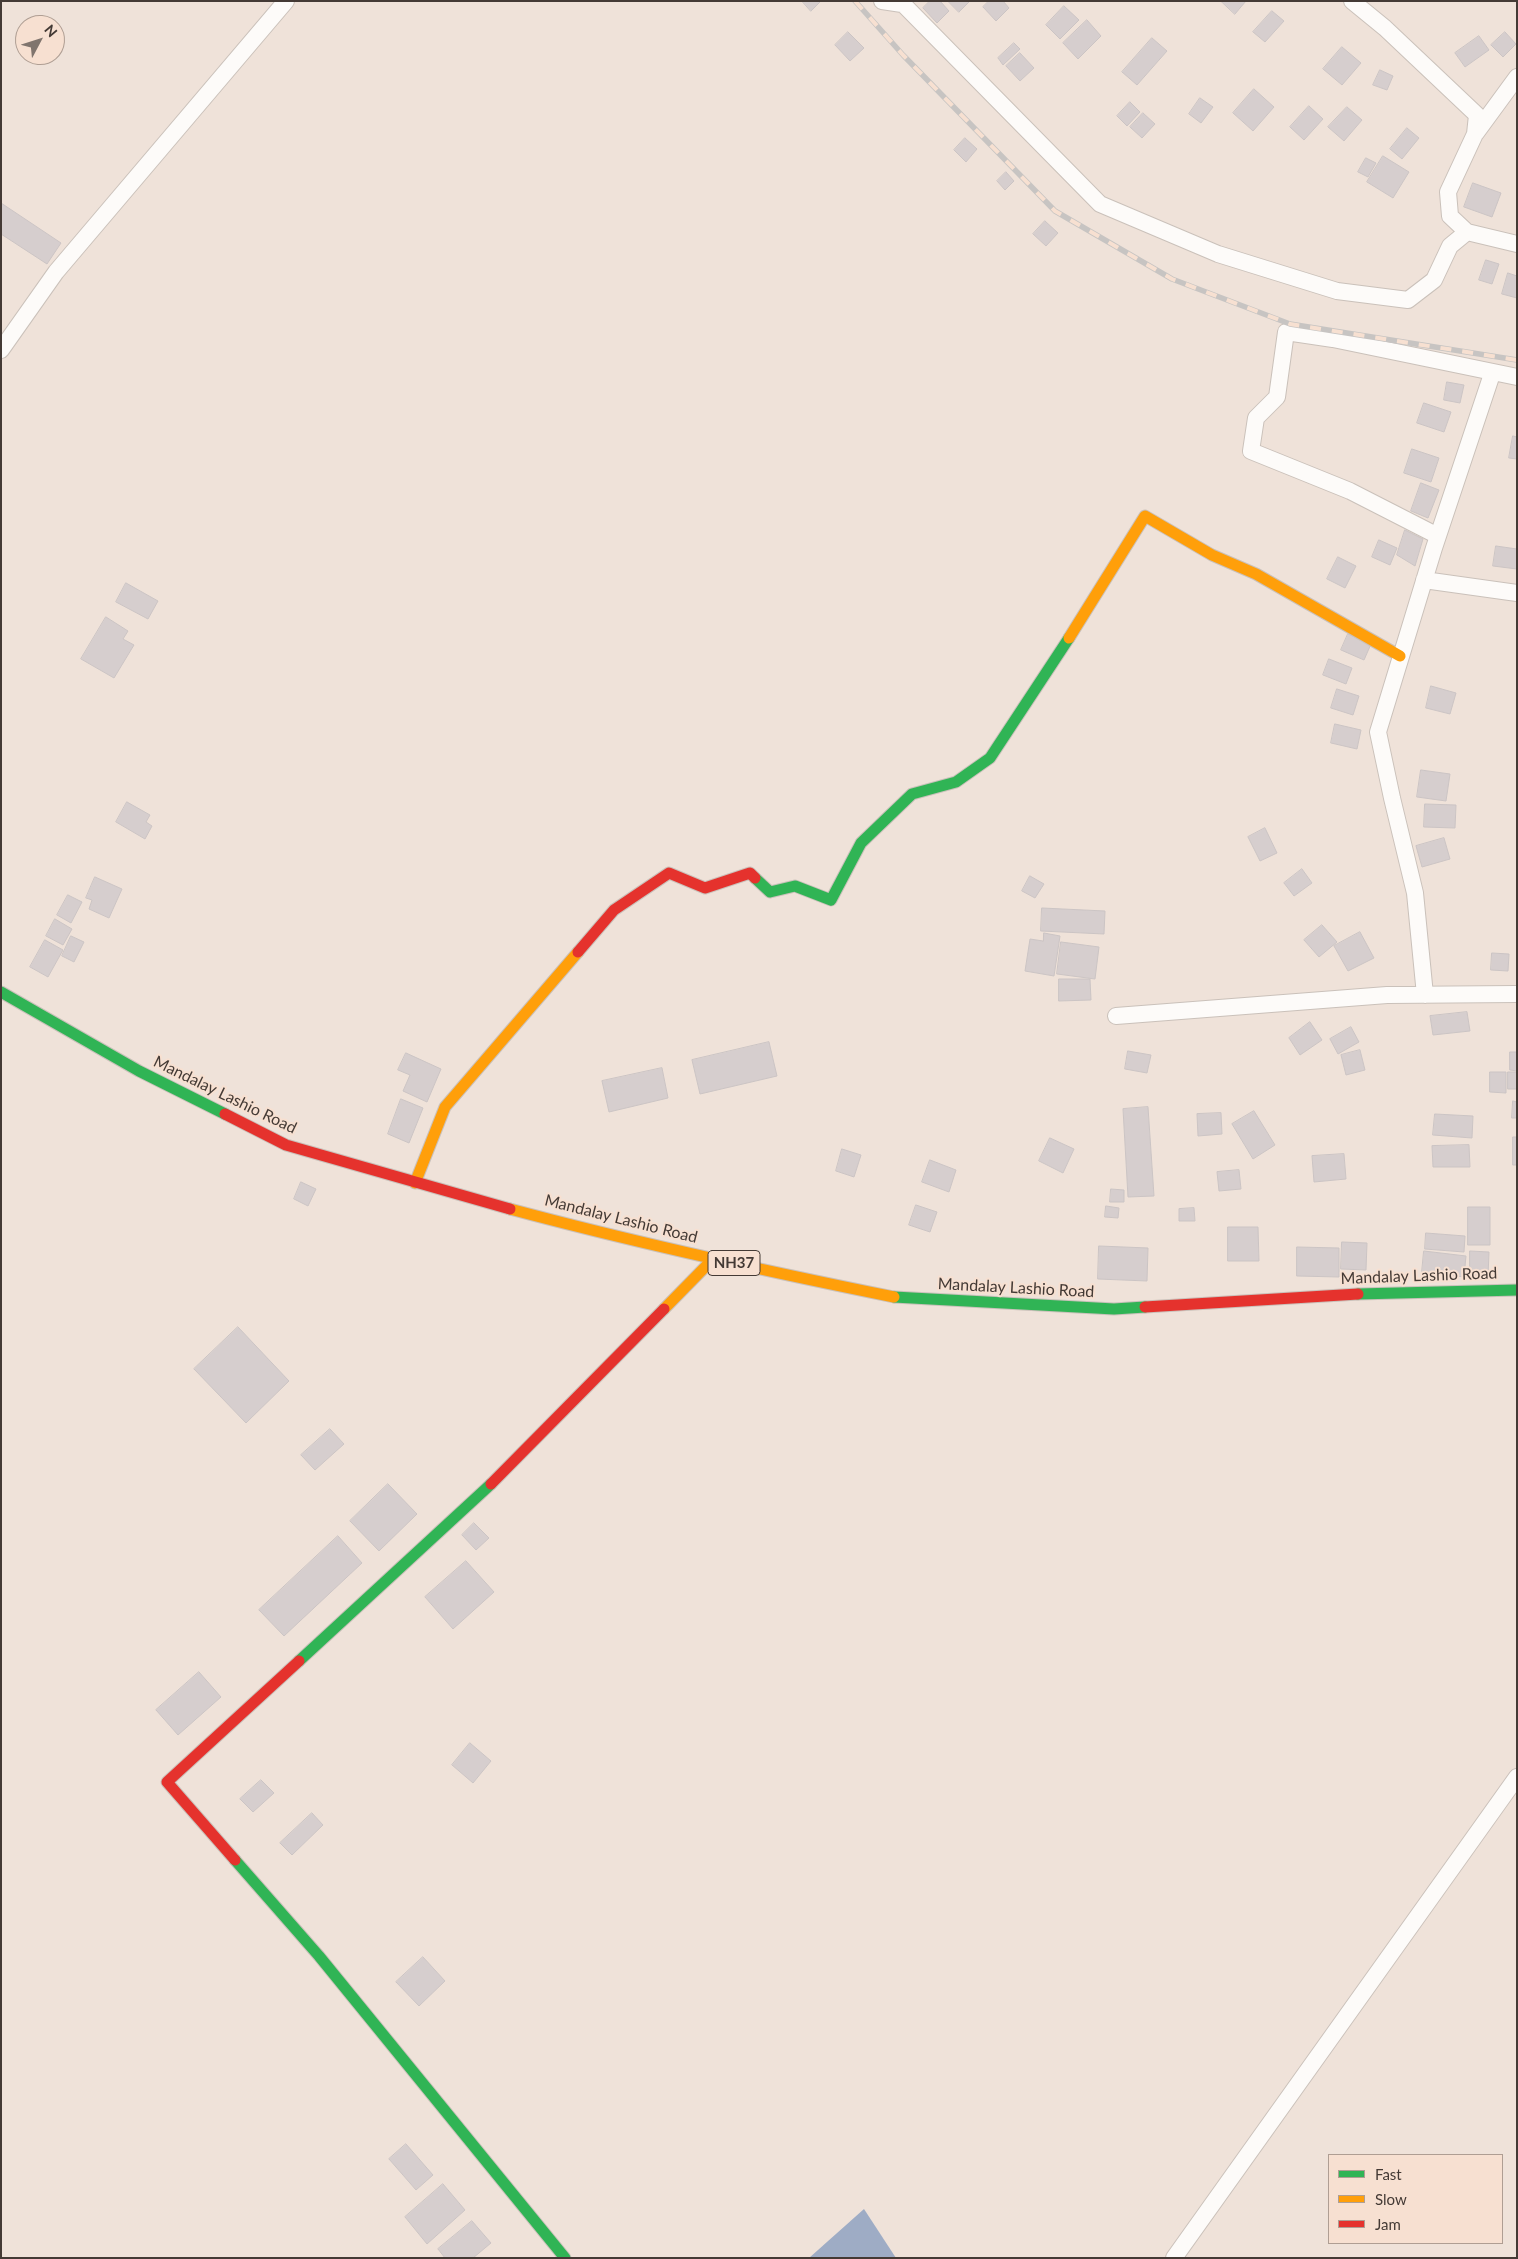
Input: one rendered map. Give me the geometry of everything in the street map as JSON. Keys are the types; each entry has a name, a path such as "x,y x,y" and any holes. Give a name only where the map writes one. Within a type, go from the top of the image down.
{"main road":[{"path":"416,1183 445,1107 614,910 669,873 705,888 750,873 770,892 795,886 832,900 861,843 912,794 956,782 990,758 1089,607 1145,516 1212,555 1256,574 1400,656"},
{"name":"Mandalay Lashio Road","path":"1,992 139,1071 286,1145 416,1183 586,1229 900,1298 1114,1308 1386,1292 1517,1290"},
{"path":"565,2258 319,1956 167,1782 489,1486 714,1258"}],"street":[{"path":"1,350 56,272 286,1"},
{"path":"882,1 902,2 1100,204 1218,254 1337,291 1408,300 1434,280 1450,246 1466,232"},
{"path":"1352,1 1386,28 1477,115 1475,134"},
{"path":"1517,78 1475,134 1448,192 1450,216 1466,232 1517,244"},
{"path":"1438,536 1350,491 1251,451 1256,418 1277,397 1286,332 1333,339 1492,374 1517,377"},
{"path":"1425,995 1415,893 1378,732 1438,536 1492,374"},
{"path":"1424,580 1517,593"},
{"path":"1116,1016 1387,995 1517,994"},
{"path":"1174,2258 1517,1777"}],"water":[{"path":"864,2209 896,2258 809,2258"}],"building":[{"path":"802,1 821,1 811,11"},
{"path":"930,1 940,1 949,11 937,23 923,8"},
{"path":"948,1 970,1 959,12"},
{"path":"989,1 1003,1 1009,8 996,21 983,7"},
{"path":"1221,1 1246,1 1235,14"},
{"path":"1064,6 1079,20 1060,39 1046,25"},
{"path":"1272,11 1284,21 1265,42 1253,32"},
{"path":"1087,20 1101,36 1078,59 1063,43"},
{"path":"848,32 864,48 850,61 835,45"},
{"path":"1505,32 1516,44 1503,57 1491,45"},
{"path":"1479,36 1489,50 1465,67 1455,53"},
{"path":"1152,38 1167,51 1137,85 1122,72"},
{"path":"1014,43 1020,49 1003,65 998,58"},
{"path":"1342,47 1361,63 1342,85 1323,69"},
{"path":"1020,53 1034,68 1020,81 1006,66"},
{"path":"1380,70 1393,76 1387,90 1373,85"},
{"path":"1254,89 1274,107 1253,131 1233,113"},
{"path":"1200,98 1213,107 1201,123 1189,114"},
{"path":"1130,102 1140,112 1127,126 1117,116"},
{"path":"1309,106 1323,119 1304,140 1290,127"},
{"path":"1347,107 1362,120 1344,141 1328,127"},
{"path":"1143,113 1155,124 1142,138 1130,127"},
{"path":"1407,128 1419,138 1402,159 1390,149"},
{"path":"965,138 977,149 966,162 954,150"},
{"path":"1383,156 1409,172 1393,198 1367,182"},
{"path":"1366,158 1376,163 1368,177 1358,172"},
{"path":"1006,172 1014,181 1005,190 997,181"},
{"path":"1473,183 1501,193 1492,217 1464,207"},
{"path":"1,203 61,243 47,264 1,234"},
{"path":"1045,221 1058,233 1046,246 1033,234"},
{"path":"1486,260 1499,264 1492,284 1479,280"},
{"path":"1508,273 1517,276 1517,298 1502,294"},
{"path":"1447,382 1464,385 1460,403 1444,400"},
{"path":"1424,403 1451,412 1444,432 1417,423"},
{"path":"1513,436 1517,437 1517,459 1509,458"},
{"path":"1412,449 1439,458 1431,482 1404,473"},
{"path":"1421,483 1439,490 1428,518 1411,511"},
{"path":"1405,530 1423,539 1415,566 1397,555"},
{"path":"1379,540 1397,548 1390,565 1372,557"},
{"path":"1496,546 1517,549 1517,569 1493,566"},
{"path":"1338,557 1356,566 1345,588 1327,579"},
{"path":"126,583 158,601 148,619 116,602"},
{"path":"106,617 128,631 123,639 134,645 114,678 81,659"},
{"path":"1348,634 1371,644 1364,660 1341,650"},
{"path":"1329,659 1352,668 1346,684 1323,675"},
{"path":"1431,686 1456,693 1450,714 1426,708"},
{"path":"1337,689 1359,696 1353,715 1331,708"},
{"path":"1335,724 1361,730 1357,749 1331,743"},
{"path":"1421,770 1450,774 1446,801 1417,797"},
{"path":"127,802 150,815 146,822 152,826 145,839 116,822"},
{"path":"1425,804 1456,805 1455,828 1424,827"},
{"path":"1265,828 1277,853 1260,861 1248,837"},
{"path":"1444,838 1450,859 1422,867 1416,846"},
{"path":"1302,869 1312,883 1294,896 1284,883"},
{"path":"1030,876 1044,884 1035,898 1022,891"},
{"path":"95,877 122,889 109,918 89,909 92,900 86,898"},
{"path":"68,895 82,902 71,923 57,915"},
{"path":"1042,908 1105,911 1104,934 1041,931"},
{"path":"55,919 72,929 63,945 46,936"},
{"path":"1322,925 1337,942 1319,957 1304,940"},
{"path":"1360,932 1374,958 1348,971 1334,946"},
{"path":"1044,933 1060,936 1054,976 1025,971 1030,939 1043,941"},
{"path":"71,936 84,942 74,962 62,956"},
{"path":"45,940 63,950 48,977 30,967"},
{"path":"1061,942 1099,947 1095,979 1057,974"},
{"path":"1492,953 1509,954 1508,971 1491,970"},
{"path":"1059,979 1090,979 1091,1000 1059,1001"},
{"path":"1467,1012 1470,1031 1433,1035 1430,1016"},
{"path":"1310,1022 1322,1040 1300,1055 1289,1038"},
{"path":"1351,1027 1359,1042 1338,1054 1330,1039"},
{"path":"769,1042 777,1076 700,1094 692,1060"},
{"path":"1360,1050 1365,1070 1346,1075 1341,1055"},
{"path":"1128,1051 1151,1055 1147,1073 1125,1069"},
{"path":"1510,1052 1517,1052 1517,1071 1510,1070"},
{"path":"406,1053 441,1069 427,1102 403,1091 410,1075 398,1070"},
{"path":"662,1068 668,1098 609,1112 602,1081"},
{"path":"1490,1072 1506,1072 1506,1093 1490,1092"},
{"path":"1508,1072 1517,1072 1517,1089 1508,1089"},
{"path":"401,1099 423,1108 409,1143 388,1134"},
{"path":"1513,1101 1517,1102 1517,1118 1512,1118"},
{"path":"1148,1107 1154,1196 1128,1197 1123,1109"},
{"path":"1254,1111 1275,1145 1253,1159 1232,1124"},
{"path":"1221,1113 1222,1134 1198,1136 1197,1114"},
{"path":"1435,1114 1473,1116 1472,1138 1433,1135"},
{"path":"1513,1137 1517,1137 1517,1165 1513,1165"},
{"path":"1050,1138 1074,1149 1063,1173 1039,1161"},
{"path":"1469,1145 1470,1167 1433,1167 1432,1146"},
{"path":"842,1149 861,1155 854,1177 836,1171"},
{"path":"1344,1154 1346,1179 1314,1182 1312,1156"},
{"path":"930,1160 956,1170 949,1192 922,1182"},
{"path":"1239,1170 1241,1189 1219,1191 1217,1172"},
{"path":"301,1182 316,1189 308,1206 294,1199"},
{"path":"1111,1189 1124,1190 1124,1202 1110,1202"},
{"path":"916,1205 937,1212 930,1232 909,1225"},
{"path":"1106,1206 1119,1208 1118,1218 1105,1217"},
{"path":"1468,1207 1490,1207 1490,1245 1468,1245"},
{"path":"1194,1208 1195,1221 1179,1221 1179,1209"},
{"path":"1228,1227 1258,1227 1259,1261 1228,1261"},
{"path":"1426,1233 1465,1236 1464,1252 1425,1249"},
{"path":"1342,1242 1367,1243 1366,1270 1341,1269"},
{"path":"1099,1246 1148,1248 1147,1281 1098,1279"},
{"path":"1297,1247 1339,1248 1339,1277 1297,1276"},
{"path":"1424,1251 1466,1256 1464,1277 1422,1272"},
{"path":"1470,1251 1489,1252 1488,1277 1470,1276"},
{"path":"238,1327 289,1381 246,1423 194,1369"},
{"path":"330,1429 344,1444 315,1470 301,1455"},
{"path":"388,1484 417,1514 379,1551 350,1521"},
{"path":"474,1523 489,1538 476,1550 462,1535"},
{"path":"338,1536 362,1563 284,1636 259,1610"},
{"path":"466,1561 494,1592 453,1629 425,1597"},
{"path":"199,1672 221,1697 178,1735 156,1710"},
{"path":"470,1743 491,1761 473,1783 452,1765"},
{"path":"261,1780 274,1793 253,1812 240,1799"},
{"path":"312,1813 323,1825 292,1855 280,1843"},
{"path":"423,1957 445,1981 419,2006 396,1982"},
{"path":"406,2144 433,2175 416,2190 389,2159"},
{"path":"443,2184 465,2210 427,2244 405,2217"},
{"path":"472,2221 491,2243 473,2258 445,2258 438,2249"}],"railway":[{"path":"855,1 903,55 1055,211 1172,279 1290,324 1517,360"}],"traffic: fast":[{"path":"755,878 770,892 795,886 831,900 861,843 912,794 956,782 990,758 1069,638"},
{"path":"1,992 139,1071 225,1114"},
{"path":"1358,1294 1517,1290"},
{"path":"894,1297 1114,1309 1145,1307"},
{"path":"299,1661 491,1484"},
{"path":"235,1860 319,1956 565,2258"}],"traffic: slow":[{"path":"1069,638 1145,516 1212,555 1256,574 1400,656"},
{"path":"415,1183 445,1107 578,952"},
{"path":"510,1209 701,1256 894,1297"},
{"path":"664,1309 714,1258"}],"traffic: jam":[{"path":"578,952 614,910 669,873 705,888 750,873 755,878"},
{"path":"225,1114 286,1145 510,1209"},
{"path":"1145,1307 1358,1294"},
{"path":"491,1484 664,1309"},
{"path":"235,1860 167,1782 299,1661"}]}
